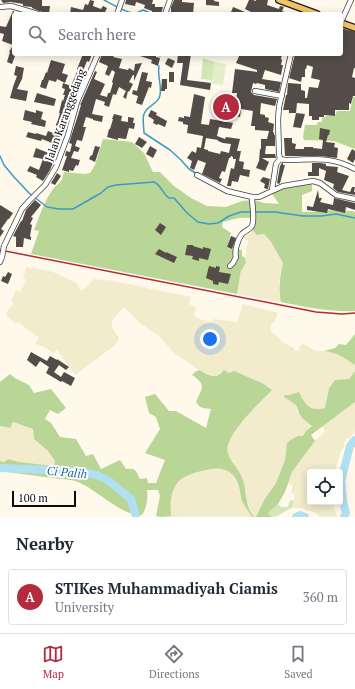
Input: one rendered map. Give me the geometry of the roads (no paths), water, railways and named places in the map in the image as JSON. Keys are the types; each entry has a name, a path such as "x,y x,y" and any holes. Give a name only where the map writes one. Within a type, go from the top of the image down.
{"main road":[{"path":"279,0 302,12"},
{"path":"343,23 355,28"}],"street":[{"path":"166,12 170,0"},
{"path":"343,18 351,0"},
{"path":"0,7 11,6 29,12"},
{"name":"Jalan Karanggedang","path":"1,260 4,246 22,209 45,185 56,167 68,135 77,102 97,56"},
{"path":"272,190 276,164 280,159 278,120 279,107 291,56"},
{"path":"255,91 282,96"},
{"path":"280,159 332,160 355,169"},
{"path":"197,175 227,191 252,197 259,197 283,186 316,181 336,195 355,199"},
{"path":"230,266 236,257 236,247 240,237 244,232 250,229 253,223 252,197"}],"waterway":[{"path":"104,0 127,12"},
{"path":"138,12 143,10 148,12"},
{"path":"159,66 160,95 158,100 148,108 143,116 144,133 170,150 189,169 197,174"},
{"path":"0,156 4,165 14,177 29,193 47,207 73,209 101,193 108,187 154,182 169,198 174,198 187,213 198,222 209,224 218,223 229,216 241,212 251,212"},
{"path":"255,212 275,212 303,216 336,214 355,218"},
{"name":"Ci Palih","path":"344,517 346,513 341,481 350,446 355,440"},
{"name":"Ci Palih","path":"0,468 76,471 97,475 109,481 131,499 136,517"},
{"name":"Ci Palih","path":"296,517 300,515 305,517"}],"railway":[{"path":"0,250 316,312 342,314 355,313"}],"place":[{"name":"STIKes Muhammadiyah Ciamis","path":"226,107"}]}
